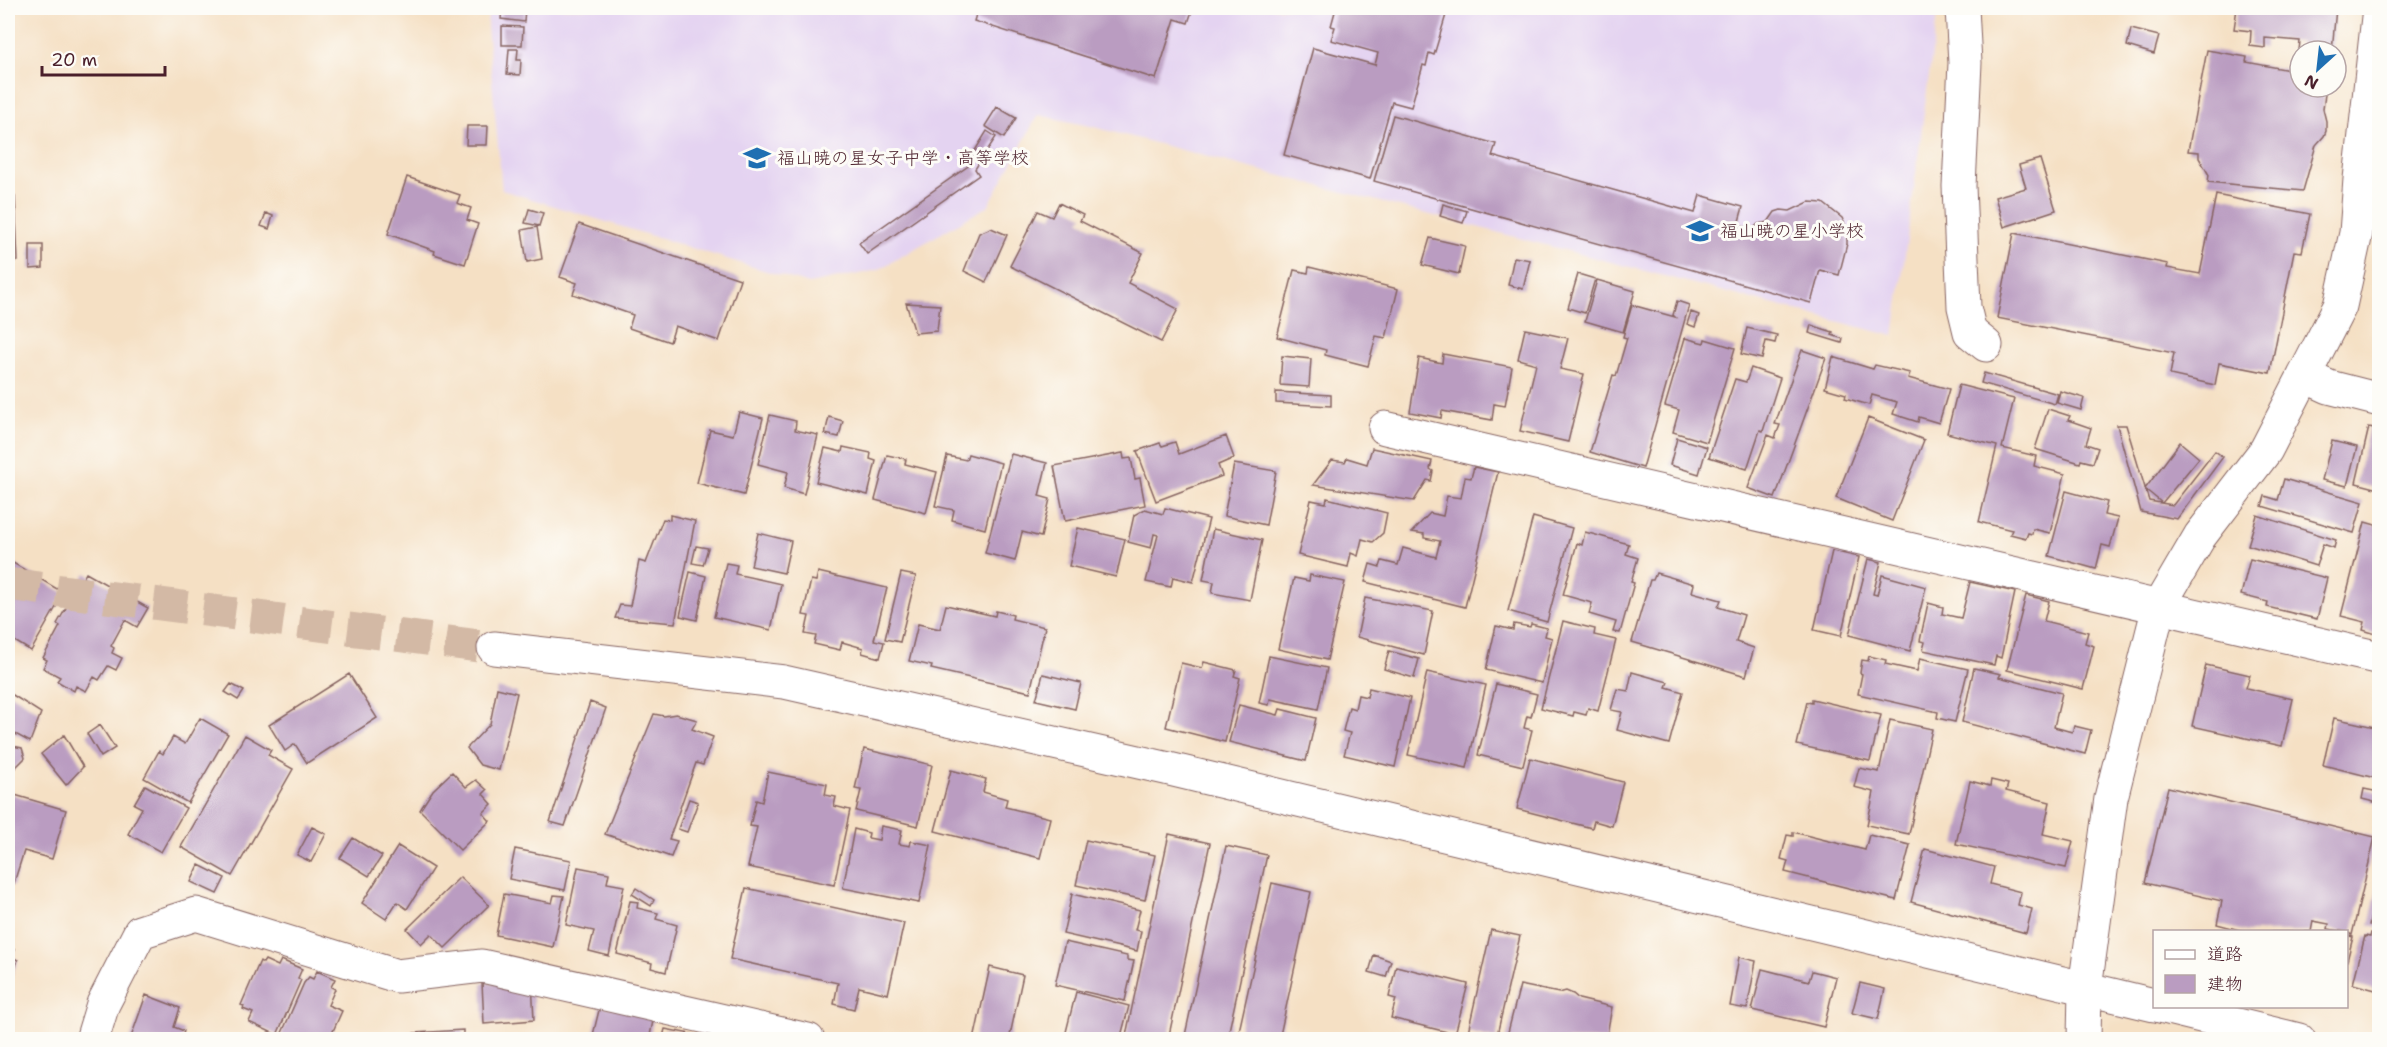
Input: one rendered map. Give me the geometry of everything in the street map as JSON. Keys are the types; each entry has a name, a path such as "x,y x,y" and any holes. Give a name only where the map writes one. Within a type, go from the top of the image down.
{"street":[{"path":"1962,8 1965,63 1959,186 1964,307 1970,332 1986,345"},
{"path":"2084,1040 2085,988 2111,798 2159,606 2199,536 2266,450 2340,306 2370,180 2379,8"},
{"path":"2305,376 2329,387 2379,400"},
{"path":"1385,428 2379,657"},
{"path":"494,648 784,682 1165,768 2153,1005"},
{"path":"92,1040 103,1004 140,932 196,914 398,976 482,966 808,1040"},
{"path":"2168,1008 2299,1040"}],"shaded area":[{"path":"489,8 1938,8 1894,336 1090,126 1038,115 988,206 878,270 809,284 502,190 487,26"}],"building":[{"path":"502,8 525,8 524,22 501,19"},
{"path":"978,8 1193,8 1188,23 1175,19 1156,79 974,21"},
{"path":"1336,8 1448,8 1434,55 1429,53 1426,66 1423,65 1411,107 1392,102 1370,179 1284,155 1313,48 1375,65 1378,53 1331,40 1335,27 1331,26"},
{"path":"2237,8 2336,8 2333,39 2265,38 2265,48 2250,46 2251,31 2234,29"},
{"path":"502,26 523,27 522,45 502,45"},
{"path":"2131,29 2159,36 2154,54 2127,46"},
{"path":"509,49 518,49 517,60 521,60 520,75 507,74"},
{"path":"2207,50 2247,57 2246,62 2288,70 2288,99 2324,99 2323,109 2326,131 2316,145 2303,191 2208,182 2209,175 2199,158 2199,152 2188,151"},
{"path":"997,107 1016,118 1004,138 985,126"},
{"path":"1393,115 1496,144 1492,156 1695,213 1700,195 1743,207 1738,225 1753,229 1758,224 1768,222 1775,212 1790,211 1809,202 1823,203 1842,218 1847,229 1847,244 1839,275 1820,270 1811,303 1374,181"},
{"path":"467,126 488,126 487,145 466,145"},
{"path":"987,131 996,137 975,169 979,175 867,254 859,243 971,164 968,162"},
{"path":"2040,159 2056,210 2004,227 1995,197 2026,188 2019,165"},
{"path":"407,177 460,195 457,203 471,208 467,220 478,224 465,264 434,254 435,251 388,234"},
{"path":"2216,195 2310,214 2302,252 2294,251 2270,373 2219,363 2215,385 2170,375 2174,353 1997,318 2014,233 2168,264 2167,268 2200,274"},
{"path":"15,196 18,261 8,261 8,197"},
{"path":"1059,203 1083,215 1080,221 1143,253 1128,283 1178,309 1161,342 1010,266 1038,211 1052,217"},
{"path":"1443,204 1467,211 1463,223 1440,216"},
{"path":"529,209 543,213 539,226 525,223"},
{"path":"266,213 273,216 269,229 261,226"},
{"path":"579,224 740,279 719,341 675,326 670,342 629,328 633,315 573,294 577,283 560,277"},
{"path":"537,227 542,259 527,262 522,230"},
{"path":"991,228 1007,235 986,282 964,271 979,233"},
{"path":"1430,238 1465,246 1459,274 1422,265"},
{"path":"30,245 43,245 43,268 30,269"},
{"path":"1514,257 1530,260 1523,289 1508,285"},
{"path":"1309,267 1398,289 1386,338 1376,336 1368,366 1325,355 1326,350 1277,337 1294,270 1308,273"},
{"path":"1578,274 1595,279 1585,313 1568,308"},
{"path":"1597,280 1635,291 1623,332 1585,321"},
{"path":"1677,301 1689,305 1643,468 1590,452 1613,375 1616,376 1627,338 1623,337 1632,305 1675,317 1673,315"},
{"path":"906,303 940,305 937,331 915,333"},
{"path":"1691,312 1699,315 1695,327 1687,324"},
{"path":"1811,325 1833,332 1832,335 1843,339 1842,343 1809,333"},
{"path":"1747,328 1777,335 1775,343 1766,341 1762,359 1741,354"},
{"path":"1525,329 1568,338 1560,369 1584,374 1568,442 1520,431 1536,364 1518,359"},
{"path":"1685,338 1704,343 1705,339 1735,348 1707,442 1673,432 1679,410 1665,406"},
{"path":"1802,350 1826,358 1775,498 1748,488 1768,435 1775,438 1780,425 1775,424"},
{"path":"1443,354 1512,367 1505,406 1494,404 1492,420 1442,411 1441,418 1410,412 1419,358 1442,363"},
{"path":"1282,356 1311,359 1309,387 1280,385"},
{"path":"1833,357 1873,369 1875,365 1910,373 1908,378 1949,389 1939,423 1919,417 1918,422 1893,414 1897,402 1872,395 1869,405 1845,398 1846,394 1825,388"},
{"path":"1751,368 1780,378 1763,431 1760,430 1747,469 1709,457 1735,379 1746,382"},
{"path":"1984,373 2058,394 2055,404 1981,383"},
{"path":"1959,385 2014,399 2002,448 2036,456 2034,466 2065,474 2050,533 2033,529 2032,534 2028,533 2026,538 2010,534 2012,530 1979,522 1997,446 1947,433"},
{"path":"2060,391 2084,398 2081,410 2057,403"},
{"path":"1276,392 1331,395 1331,406 1276,403"},
{"path":"2048,409 2070,416 2068,420 2091,428 2086,444 2098,448 2093,463 2081,460 2080,463 2035,449"},
{"path":"739,412 763,418 744,495 697,483 710,430 733,435"},
{"path":"770,415 796,421 795,430 818,435 804,494 784,488 788,472 758,464"},
{"path":"829,417 843,421 839,437 825,434"},
{"path":"1868,418 1924,440 1892,521 1836,498"},
{"path":"2117,425 2126,425 2149,501 2173,505 2215,451 2223,457 2177,519 2141,512"},
{"path":"2369,427 2379,429 2379,489 2356,483"},
{"path":"1226,436 1234,458 1218,465 1222,476 1156,501 1137,451 1160,443 1162,446 1175,442 1179,454"},
{"path":"1677,438 1707,447 1699,474 1670,465"},
{"path":"2332,441 2357,447 2347,486 2322,480"},
{"path":"2180,442 2199,458 2162,503 2145,489"},
{"path":"843,447 871,453 870,459 876,461 868,495 816,482 825,448 842,452"},
{"path":"1372,448 1432,461 1431,481 1427,480 1414,501 1313,485 1332,460 1345,462 1347,458 1367,464"},
{"path":"1123,453 1124,459 1131,458 1135,479 1140,478 1145,505 1065,521 1054,466"},
{"path":"968,454 1001,463 985,529 952,520 954,510 935,506 947,456 966,460"},
{"path":"1011,454 1047,463 1039,496 1050,499 1041,537 1022,532 1015,561 985,553"},
{"path":"887,455 906,459 905,464 937,472 926,513 875,500"},
{"path":"1234,464 1276,471 1266,525 1224,516"},
{"path":"1474,467 1498,472 1465,607 1365,582 1370,564 1380,567 1382,561 1398,565 1403,548 1436,557 1440,541 1424,538 1424,534 1412,532 1430,513 1443,516 1447,496 1461,498 1465,477 1471,478"},
{"path":"2284,479 2363,502 2354,533 2262,506 2265,496 2278,500"},
{"path":"2066,491 2107,502 2104,515 2118,518 2110,547 2102,545 2096,569 2049,556"},
{"path":"1327,498 1387,513 1383,533 1373,542 1362,539 1358,556 1351,553 1348,567 1298,555 1311,500 1326,503"},
{"path":"1165,508 1209,519 1193,582 1173,577 1171,587 1146,582 1158,535 1154,534 1151,548 1128,542 1134,515 1145,509 1163,514"},
{"path":"670,515 695,521 675,623 615,618 620,605 630,606 639,561 646,563 663,519 670,520"},
{"path":"2257,515 2336,540 2334,548 2323,544 2316,566 2248,545"},
{"path":"1533,517 1572,528 1547,622 1508,611"},
{"path":"2365,522 2379,526 2379,635 2363,630 2365,622 2341,616"},
{"path":"1078,528 1125,539 1116,577 1069,566"},
{"path":"1213,529 1262,540 1250,600 1212,593 1214,582 1203,580"},
{"path":"1585,532 1629,544 1626,554 1638,558 1631,582 1634,583 1620,633 1613,632 1616,622 1589,614 1592,603 1563,595 1577,543 1582,545"},
{"path":"758,533 791,541 784,573 751,566"},
{"path":"696,546 708,548 703,565 692,563"},
{"path":"1832,551 1859,557 1841,636 1814,630"},
{"path":"1868,559 1881,562 1873,594 1877,595 1882,575 1926,587 1910,651 1849,635"},
{"path":"2250,559 2327,578 2317,619 2267,607 2268,602 2241,595"},
{"path":"8,560 64,593 31,651 8,637"},
{"path":"726,563 737,565 735,574 781,584 771,630 714,617"},
{"path":"690,572 706,576 697,620 680,616"},
{"path":"818,572 887,588 874,640 884,642 880,658 862,653 863,648 842,642 840,650 814,644 816,636 805,634 809,616 803,615 811,580 816,581"},
{"path":"86,573 148,608 137,627 125,620 111,646 114,648 112,653 122,658 116,670 108,666 99,680 94,677 86,691 76,686 74,691 57,681 60,677 43,668 47,660 43,658 60,626 57,624"},
{"path":"901,573 916,576 900,642 885,639"},
{"path":"1656,573 1694,584 1692,592 1721,600 1718,607 1744,615 1736,642 1754,648 1746,676 1632,642 1650,580 1653,580"},
{"path":"1310,575 1345,582 1327,660 1278,649 1294,578 1309,581"},
{"path":"1970,582 2015,592 2001,658 1996,656 1994,665 1923,650 1925,642 1920,641 1928,603 1943,607 1942,614 1961,618"},
{"path":"2026,595 2049,601 2044,621 2088,632 2085,643 2094,646 2083,689 2007,670"},
{"path":"1365,598 1433,611 1424,655 1357,637"},
{"path":"946,605 995,616 996,611 1013,615 1012,619 1045,627 1030,692 931,669 932,666 909,661 918,624 940,629"},
{"path":"1563,621 1595,629 1594,635 1616,640 1598,711 1588,708 1586,715 1574,712 1573,716 1541,708"},
{"path":"1514,624 1530,627 1531,624 1547,628 1545,636 1552,638 1542,683 1486,670 1496,626 1513,630"},
{"path":"1389,651 1419,659 1414,678 1384,669"},
{"path":"1269,656 1327,668 1318,709 1270,699 1269,705 1259,703"},
{"path":"1869,656 1886,660 1885,664 1917,671 1920,658 1968,669 1955,722 1937,718 1938,712 1858,694 1862,660 1868,661"},
{"path":"1204,662 1236,670 1234,676 1240,678 1225,742 1166,727 1181,663 1202,668"},
{"path":"2206,665 2250,675 2246,688 2293,699 2282,746 2192,726"},
{"path":"1974,668 2001,674 1999,677 2062,693 2054,727 2072,732 2074,726 2091,730 2085,754 1962,722"},
{"path":"1427,672 1486,685 1467,768 1408,755"},
{"path":"1632,672 1668,682 1666,687 1683,692 1669,744 1617,730 1622,712 1611,710 1617,689 1628,691"},
{"path":"349,674 377,718 307,763 295,744 285,751 269,725"},
{"path":"1043,674 1081,683 1075,709 1036,700"},
{"path":"231,684 244,691 238,700 225,692"},
{"path":"1496,684 1537,694 1531,717 1527,716 1524,728 1532,730 1523,766 1478,755"},
{"path":"497,688 517,693 499,770 480,765 467,748 490,724"},
{"path":"1369,688 1410,698 1395,767 1344,755 1350,733 1343,731 1349,707 1355,709 1358,695 1367,697"},
{"path":"8,692 41,713 30,742 8,730"},
{"path":"1812,699 1881,715 1870,761 1797,745 1807,702 1812,703"},
{"path":"590,702 606,708 565,826 550,822"},
{"path":"1239,705 1278,715 1280,709 1316,718 1306,761 1229,742"},
{"path":"654,714 664,716 676,714 697,720 692,729 713,737 703,765 696,763 669,839 677,841 671,857 605,834"},
{"path":"200,718 228,734 188,803 144,778 159,751 163,754 173,737 185,744"},
{"path":"2334,718 2379,728 2379,779 2323,765"},
{"path":"1890,720 1932,729 1909,834 1867,825 1874,792 1854,787 1859,768 1879,772"},
{"path":"100,725 115,748 101,757 87,734"},
{"path":"64,735 83,767 66,785 41,754"},
{"path":"245,735 271,750 268,755 293,769 232,876 181,847"},
{"path":"8,745 22,748 25,758 8,775"},
{"path":"864,749 932,765 918,826 856,811 861,790 855,789"},
{"path":"1530,758 1623,782 1612,826 1594,821 1592,828 1517,809"},
{"path":"951,770 986,779 983,792 1007,799 1005,807 1050,818 1040,858 935,831"},
{"path":"452,772 466,787 476,780 487,790 483,794 492,804 483,813 490,821 460,850 420,810 433,790"},
{"path":"768,772 827,784 825,795 836,797 834,806 850,810 834,885 748,867 757,827 750,826 756,800 762,802"},
{"path":"1991,780 2008,784 2006,791 2050,802 2043,834 2073,841 2066,868 1956,844 1970,781 1990,786"},
{"path":"145,785 186,808 161,852 128,834 142,808 134,804"},
{"path":"2168,787 2375,837 2352,935 2348,933 2348,930 2328,929 2329,924 2313,921 2311,930 2240,930 2217,924 2222,901 2145,883"},
{"path":"2364,789 2379,792 2378,803 2362,799"},
{"path":"8,793 66,810 52,859 24,851 13,886 8,884"},
{"path":"689,799 698,802 687,832 678,829"},
{"path":"881,826 902,830 899,844 910,846 911,841 931,845 919,903 843,888 854,829 869,833 868,838 879,840"},
{"path":"312,827 326,834 311,862 297,855"},
{"path":"1793,832 1865,850 1869,835 1910,845 1896,900 1785,872 1788,861 1781,859 1787,835 1793,836"},
{"path":"1169,834 1210,843 1168,1040 1125,1040"},
{"path":"353,838 382,856 369,876 340,858"},
{"path":"1086,840 1155,855 1145,900 1076,885"},
{"path":"398,846 433,868 407,909 397,902 386,919 362,903"},
{"path":"1226,846 1267,855 1227,1040 1184,1040"},
{"path":"515,849 571,860 565,890 509,879"},
{"path":"1925,849 1994,867 1990,884 2021,892 2018,905 2032,909 2026,933 1911,902"},
{"path":"199,865 225,878 217,894 191,882"},
{"path":"578,867 609,873 607,883 624,886 609,956 589,951 594,931 566,925"},
{"path":"460,877 489,905 445,948 431,934 421,944 407,929"},
{"path":"2379,880 2379,927 2369,925"},
{"path":"1272,883 1311,892 1279,1040 1237,1040"},
{"path":"636,888 654,900 651,906 632,894"},
{"path":"746,888 904,923 888,994 859,987 854,1009 834,1004 838,983 730,959"},
{"path":"504,894 552,903 554,895 564,896 553,947 496,935"},
{"path":"1072,894 1140,910 1135,930 1141,931 1137,951 1063,934"},
{"path":"630,901 638,902 637,908 658,913 656,919 677,925 666,972 651,968 652,963 617,954"},
{"path":"1491,930 1520,936 1496,1039 1468,1032"},
{"path":"2371,933 2379,935 2379,991 2353,984 2365,936 2370,937"},
{"path":"2348,936 2353,937 2348,957"},
{"path":"1065,942 1127,956 1127,960 1134,961 1125,1001 1055,985"},
{"path":"8,947 15,950 12,957 18,960 8,985"},
{"path":"1374,955 1391,961 1386,977 1369,972"},
{"path":"1739,957 1756,961 1747,1009 1730,1006"},
{"path":"265,960 278,966 281,960 302,969 298,978 301,980 277,1035 249,1022 253,1013 243,1009 244,1006 241,1005 260,961 263,963"},
{"path":"1396,966 1468,984 1455,1034 1391,1018 1396,999 1389,997"},
{"path":"990,967 1023,975 1009,1040 974,1040"},
{"path":"1762,969 1809,981 1812,971 1836,977 1824,1027 1752,1010"},
{"path":"317,971 335,979 331,987 335,989 328,1005 342,1011 329,1040 292,1040 281,1035 304,983 309,977 313,979"},
{"path":"532,982 534,1020 484,1024 482,983"},
{"path":"1860,983 1885,989 1878,1019 1852,1013"},
{"path":"1520,985 1559,993 1566,991 1579,999 1612,1007 1606,1040 1506,1040"},
{"path":"1076,992 1129,1006 1120,1040 1064,1040"},
{"path":"146,995 180,1008 174,1027 184,1031 181,1040 130,1040"},
{"path":"600,1006 655,1012 649,1040 609,1040 593,1035"},
{"path":"665,1029 711,1038 710,1040 656,1040 657,1035 663,1037"},
{"path":"463,1030 463,1040 414,1040 414,1033"},
{"path":"1723,1035 1740,1038 1739,1040 1722,1040"}],"tunnel":[{"path":"8,584 494,648"}],"place":[{"name":"福山暁の星女子中学・高等学校","path":"757,158"},
{"name":"福山暁の星小学校","path":"1700,231"}]}
